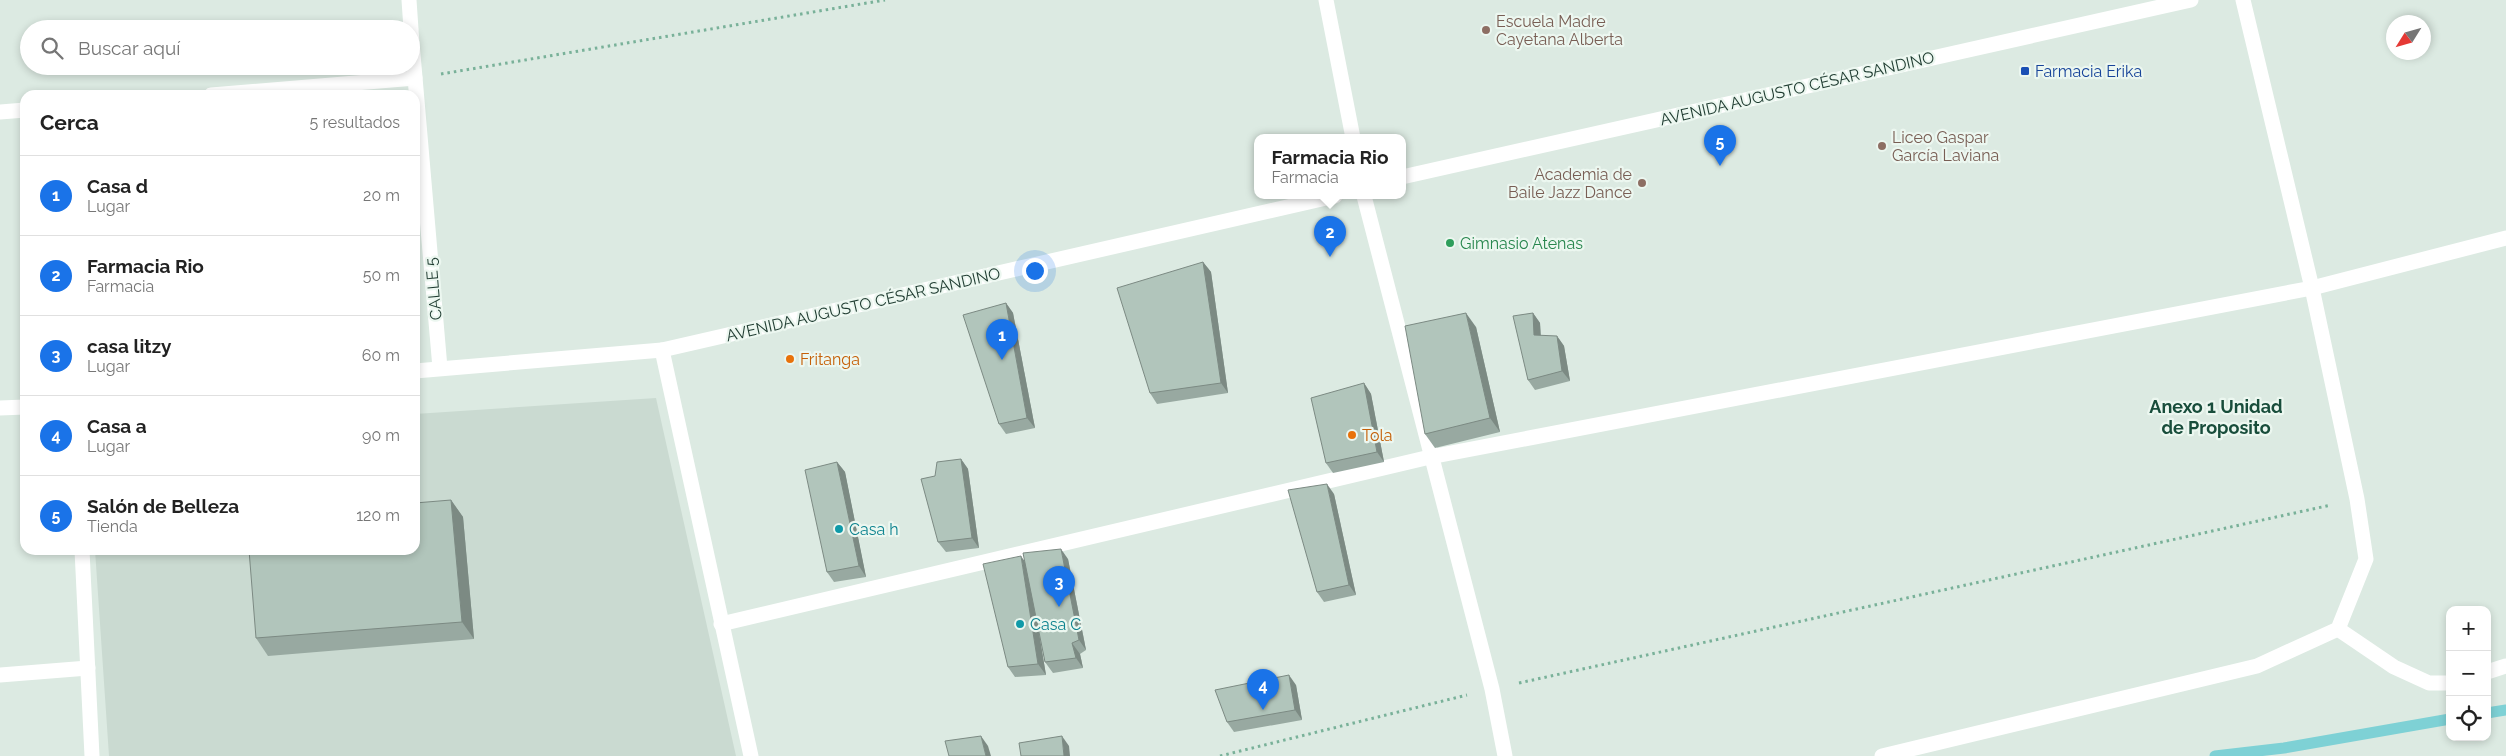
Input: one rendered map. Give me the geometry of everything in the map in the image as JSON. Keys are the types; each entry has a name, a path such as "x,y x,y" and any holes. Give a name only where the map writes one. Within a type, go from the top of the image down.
{"street":[{"name":"CALLE 5","path":"409,0 410,20"},
{"path":"1326,0 1352,134"},
{"name":"AVENIDA AUGUSTO CÉSAR SANDINO","path":"1406,176 2191,0"},
{"path":"1882,756 2257,666 2338,630 2366,559 2357,499 2312,288 2244,0"},
{"name":"CALLE 5","path":"415,75 416,90"},
{"path":"271,90 415,78"},
{"path":"0,112 20,110"},
{"name":"CALLE 5","path":"420,136 440,368"},
{"name":"AVENIDA AUGUSTO CÉSAR SANDINO","path":"420,370 662,350 1322,199"},
{"path":"1365,199 1430,457 1492,689 1505,756"},
{"path":"721,624 1430,457 2312,288 2506,238"},
{"path":"662,350 751,756"},
{"path":"0,408 20,407"},
{"path":"82,555 92,756"},
{"path":"2338,630 2394,667 2429,683 2446,683"},
{"path":"2491,671 2506,666"},
{"path":"0,675 88,668"}],"path":[{"path":"415,78 885,0"},
{"path":"1220,756 1492,689 2357,499"}],"shaded area":[{"path":"656,398 736,756 109,756 95,555 420,555 420,414"}],"building":[{"path":"1203,262 1221,383 1150,393 1117,288"},
{"path":"1006,303 1027,418 999,424 963,315"},
{"path":"1466,313 1490,418 1425,434 1405,326"},
{"path":"1533,313 1534,335 1557,336 1562,371 1528,380 1513,316"},
{"name":"Tola","path":"1364,383 1377,452 1326,463 1311,398"},
{"path":"961,459 972,538 938,542 921,479 935,476 937,462"},
{"name":"Casa h","path":"837,462 859,566 827,572 805,470"},
{"path":"1327,484 1349,585 1317,592 1288,490"},
{"path":"451,500 462,622 256,638 249,555 420,555 420,503"},
{"path":"1061,549 1079,640 1072,643 1076,658 1045,662 1023,553"},
{"name":"Casa C","path":"1021,556 1038,664 1008,667 983,564"},
{"path":"1289,675 1295,710 1227,722 1215,690"},
{"path":"981,736 986,756 949,756 945,741"},
{"path":"1062,736 1064,756 1021,756 1019,743"}],"waterway":[{"path":"2491,712 2506,710"},
{"path":"2215,756 2284,748 2446,720"}],"place":[{"name":"Escuela Madre Cayetana Alberta","path":"1486,30"},
{"name":"Farmacia Erika","path":"2025,71"},
{"name":"Liceo Gaspar García Laviana","path":"1882,146"},
{"name":"Salón de Belleza","path":"1720,166"},
{"name":"Academia de Baile Jazz Dance","path":"1642,183"},
{"name":"Gimnasio Atenas","path":"1450,243"},
{"name":"Farmacia Rio","path":"1330,257"},
{"name":"Fritanga","path":"790,359"},
{"name":"Casa d","path":"1002,360"},
{"name":"Tola","path":"1352,435"},
{"name":"Casa h","path":"839,529"},
{"name":"casa litzy","path":"1059,607"},
{"name":"Casa C","path":"1020,624"},
{"name":"Casa a","path":"1263,710"}],"district":[{"name":"Anexo 1 Unidad de Proposito","path":"2216,417"}]}
